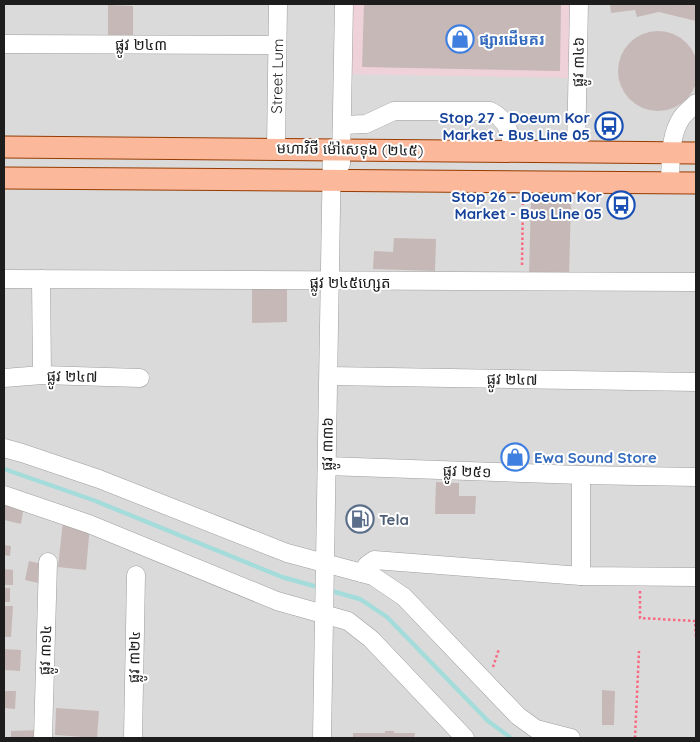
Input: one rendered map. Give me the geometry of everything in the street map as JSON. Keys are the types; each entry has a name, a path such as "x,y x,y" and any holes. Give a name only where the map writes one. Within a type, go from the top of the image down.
{"main road":[{"name":"មហាវិថី ម៉ៅសេទុង (២៤៥)","path":"4,147 696,153"},
{"path":"4,178 696,183"}],"street":[{"name":"Street Lum","path":"276,149 278,4"},
{"name":"ផ្លូវ ៣៣៦","path":"322,738 330,282 337,150 342,125 344,4"},
{"name":"ផ្លូវ ៣៤៦","path":"576,151 579,4"},
{"name":"ផ្លូវ ២៤៣","path":"4,44 277,45"},
{"path":"670,183 671,152 677,127 683,117 696,103"},
{"path":"342,125 366,124 394,112 490,111 496,114 511,132 513,151"},
{"name":"ផ្លូវ ២៤៥ហ្សេត","path":"4,279 330,282 696,282"},
{"path":"41,280 42,375"},
{"name":"ផ្លូវ ២៤៧","path":"4,378 42,375 140,378"},
{"name":"ផ្លូវ ២៤៧","path":"329,376 696,382"},
{"path":"4,448 99,479 287,553 326,565 373,576 404,597 518,716 536,729 571,738"},
{"name":"ផ្លូវ ២៥១","path":"327,466 696,477"},
{"path":"581,475 581,576"},
{"path":"4,495 89,524 277,601 324,609 348,621 370,639 465,738"},
{"path":"362,573 367,565 374,560 581,576 696,577"},
{"name":"ផ្លូវ ៣១៤","path":"43,738 48,562"},
{"name":"ផ្លូវ ៣២៤","path":"133,738 136,575"}],"path":[{"path":"522,282 523,182"},
{"path":"640,577 640,618 695,620 696,638"},
{"path":"635,738 639,651"}],"shaded area":[{"path":"4,4 696,4 696,738 4,738"},
{"name":"ផ្សារដើមគរ","path":"350,4 571,4 571,78 349,74"}],"building":[{"name":"ផ្សារដើមគរ","path":"364,4 561,4 560,71 362,67"},
{"path":"610,4 696,4 696,21 659,12 637,17 635,10 611,13"},
{"path":"108,5 133,6 133,40 108,40"},
{"path":"650,31 666,31 687,42 698,63 698,79 687,100 666,111 650,111 636,105 624,93 618,79 618,63 624,49 636,37"},
{"path":"531,201 571,202 569,275 529,274"},
{"path":"394,238 436,239 435,271 373,269 374,251 393,252"},
{"path":"252,289 287,289 287,322 252,323"},
{"path":"436,482 459,483 459,496 476,496 475,514 435,514"},
{"path":"4,501 24,505 21,524 4,520"},
{"path":"63,521 90,525 86,570 58,567"},
{"path":"4,545 11,546 10,556 4,555"},
{"path":"29,561 47,565 43,584 25,580"},
{"path":"4,569 13,570 13,585 4,585"},
{"path":"4,588 10,588 10,602 4,602"},
{"path":"4,606 13,606 11,637 4,637"},
{"path":"4,649 21,650 20,671 4,670"},
{"path":"602,690 615,691 614,725 602,725"},
{"path":"4,691 16,691 15,709 4,708"},
{"path":"56,708 99,711 97,738 55,735"},
{"path":"39,730 40,738 11,738 11,731"},
{"path":"385,731 415,733 414,738 353,738 353,733 385,733"}],"waterway":[{"path":"4,469 93,500 282,577 321,588"},
{"path":"328,590 360,599 387,617 488,721 511,738"}],"place":[{"name":"ផ្សារដើមគរ","path":"460,39"},
{"name":"Stop 27 - Doeum Kor Market - Bus Line 05","path":"609,126"},
{"name":"Stop 26 - Doeum Kor Market - Bus Line 05","path":"621,205"},
{"name":"Ewa Sound Store","path":"515,457"},
{"name":"Tela","path":"360,519"}]}
